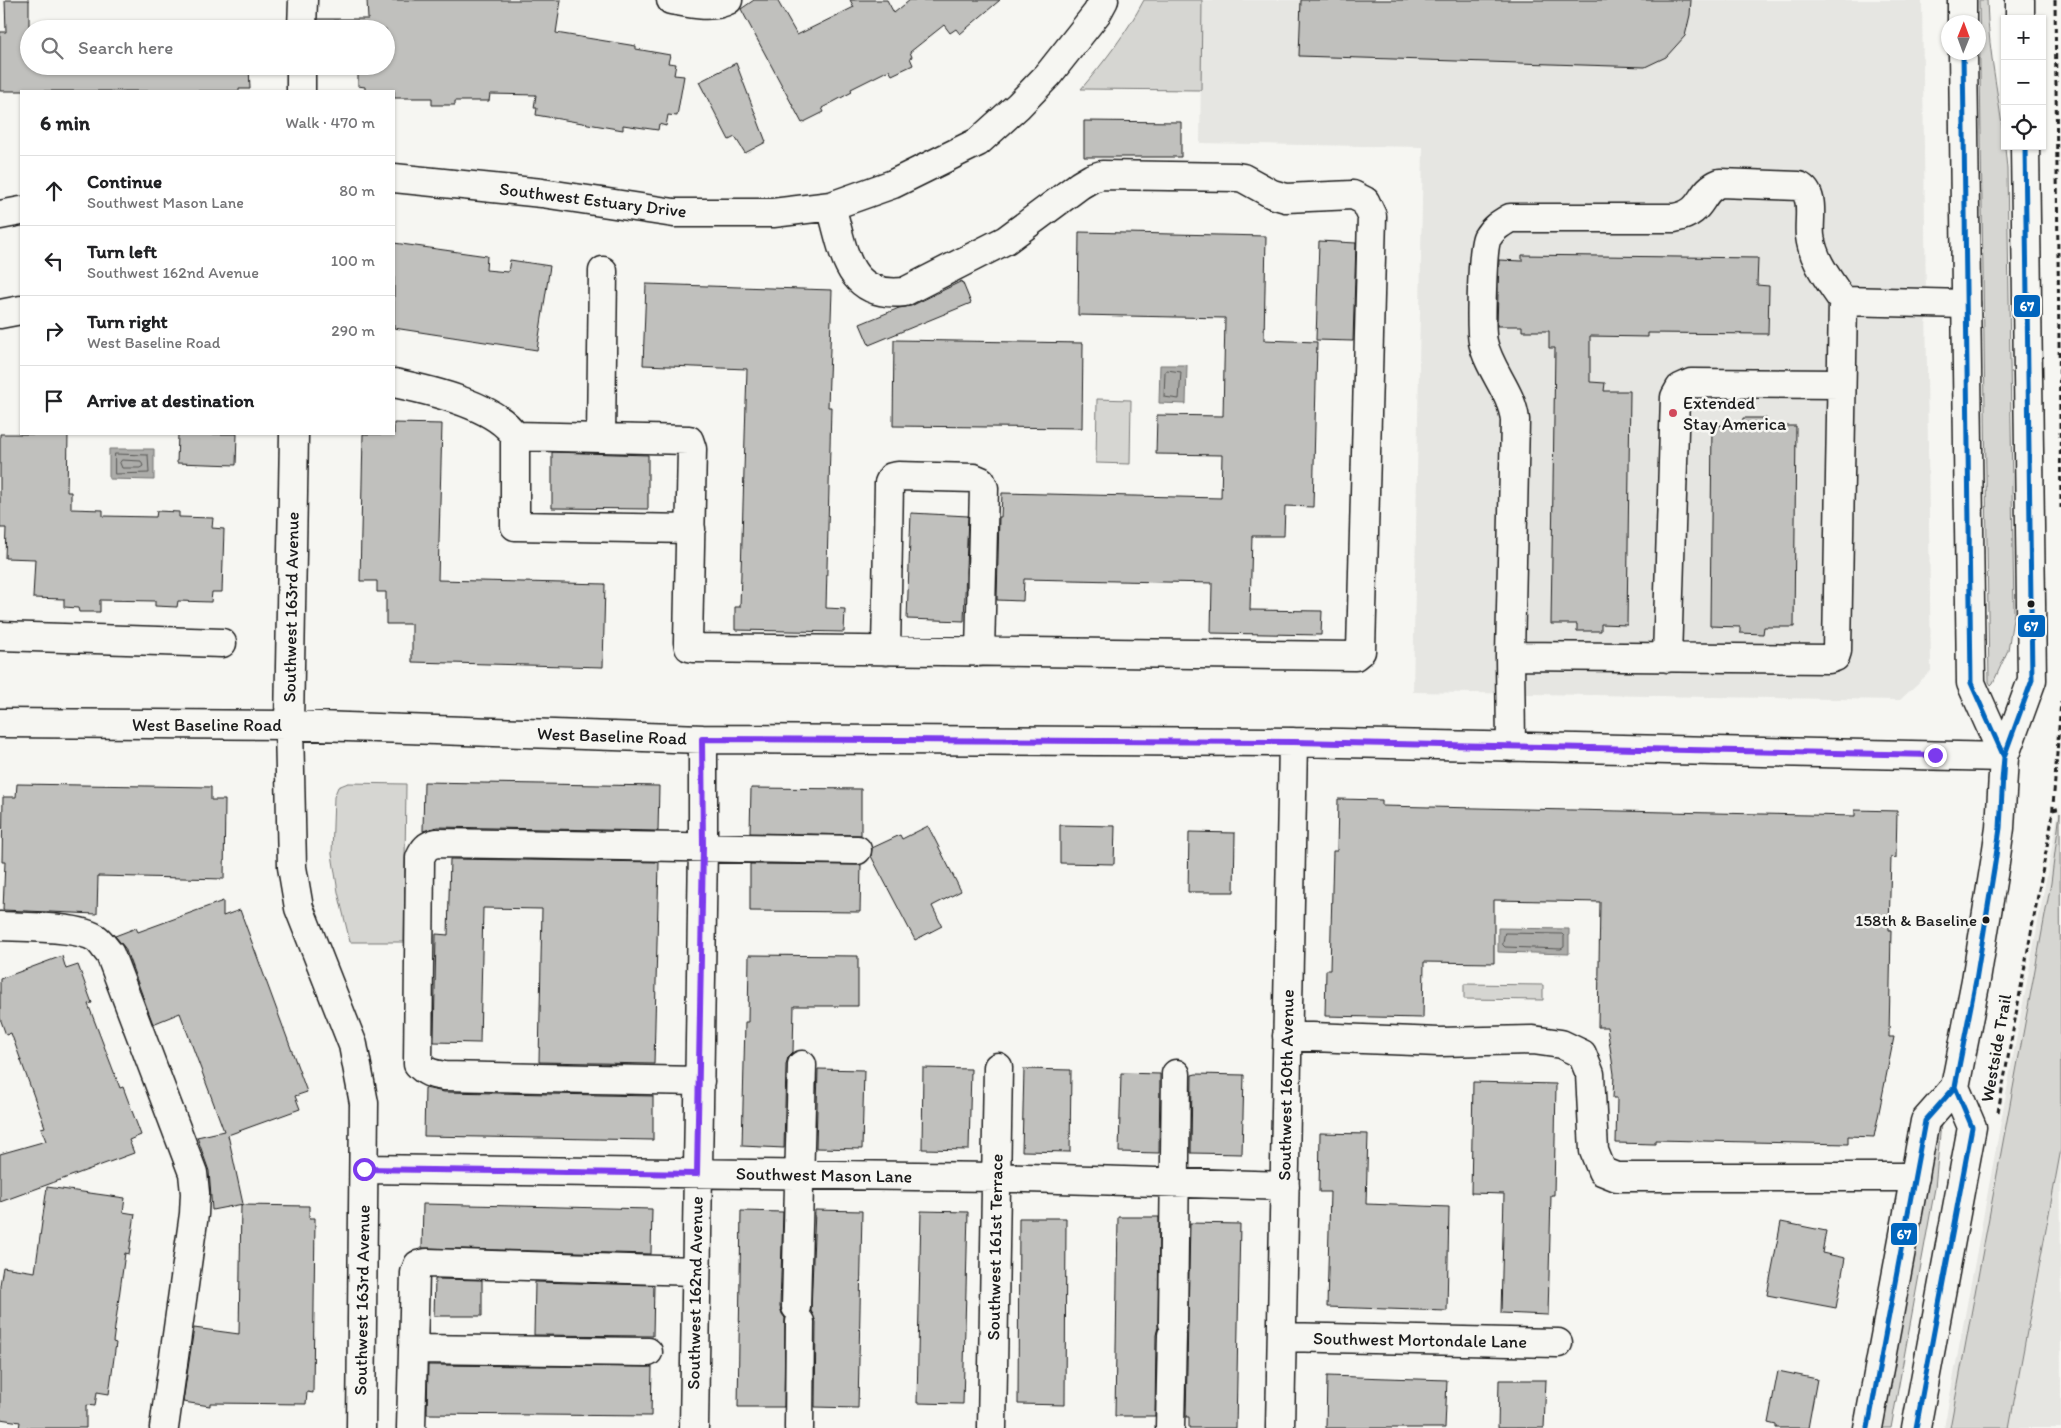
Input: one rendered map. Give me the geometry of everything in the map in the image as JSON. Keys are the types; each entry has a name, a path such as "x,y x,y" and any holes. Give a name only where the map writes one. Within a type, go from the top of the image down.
{"street":[{"path":"302,20 303,0"},
{"path":"671,0 695,4 722,3 728,0"},
{"name":"Southwest Estuary Drive","path":"395,178 542,193 674,213 773,213 831,206 893,184 978,142 1018,106 1048,75 1097,13 1104,0"},
{"path":"1962,0 1962,15"},
{"path":"2020,0 2020,15"},
{"path":"1963,60 1971,683 2004,757"},
{"path":"301,75 301,90"},
{"path":"1868,1428 1925,1121 1955,1087 1996,863 2004,757 2032,680 2025,150"},
{"path":"515,436 689,440 692,449 689,647 1354,656 1361,652 1372,216 1366,201 1353,195 1286,198 1272,194 1243,178 1237,177 1102,175 1080,185 1006,240 904,292 886,294 870,289 848,266 831,206"},
{"path":"1510,656 1829,659 1835,657 1837,651 1840,384 1843,301 1815,259 1809,233 1809,196 1805,189 1799,186 1720,183 1711,186 1695,210 1686,216 1674,218 1510,218 1496,226 1486,239 1483,255 1483,341 1487,355 1514,408 1515,420 1510,656 1511,748"},
{"path":"0,215 20,211"},
{"path":"601,437 603,271"},
{"path":"1843,301 1966,304"},
{"path":"0,314 20,310"},
{"path":"395,383 438,392 479,409 511,429 515,436 515,526 691,529"},
{"path":"1667,658 1675,397 1680,388 1691,383 1840,384"},
{"name":"Southwest 163rd Avenue","path":"294,435 288,725 290,822 294,875 299,908 353,1045 364,1103 361,1428"},
{"path":"886,651 889,483 892,477 898,476 974,478 981,481 984,488 980,652"},
{"path":"0,636 222,643"},
{"name":"West Baseline Road","path":"0,723 288,725 702,739 1293,742 2004,757"},
{"name":"Southwest 162nd Avenue","path":"694,1428 703,847 702,739"},
{"name":"Southwest 160th Avenue","path":"1280,1428 1293,742"},
{"path":"700,1081 444,1076 431,1074 423,1070 418,1064 420,858 429,845 437,843 857,850"},
{"path":"0,926 68,930 86,933 97,939 110,954 193,1173 195,1193 194,1214 164,1428"},
{"path":"1287,1036 1439,1042 1533,1040 1561,1044 1582,1054 1590,1074 1594,1151 1602,1171 1617,1177 1915,1177"},
{"path":"799,1428 798,1176 802,1065"},
{"name":"Southwest 161st Terrace","path":"992,1428 998,1066"},
{"path":"1170,1428 1176,1074"},
{"path":"1916,1428 1972,1127 1955,1087"},
{"name":"Southwest Mason Lane","path":"364,1169 798,1176 996,1177 1285,1186"},
{"path":"411,1428 415,1272 418,1266 427,1263 695,1271"},
{"name":"Southwest Mortondale Lane","path":"1282,1337 1558,1343"},
{"path":"413,1349 648,1352"}],"path":[{"path":"2055,0 2059,169 2061,508"},
{"name":"Westside Trail","path":"1997,1117 2053,810 2061,700"},
{"path":"2053,810 2061,808"}],"shaded area":[{"path":"1144,0 1202,0 1201,90 1081,89 1115,46"},
{"name":"Extended Stay America","path":"1202,0 1922,0 1931,671 1900,700 1413,692 1423,147 1200,143"},
{"path":"1979,0 1987,0 1990,43 2001,120 2001,150 2005,150 2007,169 2014,612 2008,650 1991,685 1989,682 1980,60 1986,60 1986,15 1979,15"},
{"path":"1097,399 1131,400 1130,464 1096,463"},
{"path":"348,783 406,784 404,942 350,942 338,892 332,854 334,797 338,787"},
{"path":"2060,804 2061,1428 1944,1428"},
{"path":"2060,813 2061,1149 2009,1428 1950,1428 2051,883"},
{"path":"1464,984 1543,985 1543,1000 1464,999"},
{"path":"1937,1122 1941,1123 1935,1188 1891,1428 1880,1428"}],"water":[{"path":"1160,365 1187,365 1186,404 1159,403"},
{"path":"109,449 154,449 154,480 109,479"},
{"path":"1498,928 1569,929 1569,954 1498,952"}],"building":[{"path":"5,0 29,0 29,20 20,20 20,75 249,75 250,89 0,91 0,32 6,32"},
{"path":"367,0 561,0 556,33 636,46 636,49 670,55 668,63 676,64 674,75 684,76 677,116 668,115 666,126 659,124 658,130 623,125 623,130 536,115 537,108 534,108 536,95 490,94 489,101 455,101 455,105 432,105 432,98 395,98 395,90 365,90 365,87 358,86 358,75 395,75 395,20 318,19 368,19"},
{"path":"754,0 777,0 797,35 854,7 850,0 887,0 894,13 910,0 1000,0 960,34 956,29 950,33 944,25 910,52 913,65 892,75 889,70 851,89 852,92 822,108 824,112 802,123 741,9"},
{"path":"1301,0 1691,0 1685,36 1666,57 1645,67 1299,56"},
{"path":"736,63 766,142 745,153 735,137 729,140 699,82"},
{"path":"1084,121 1181,122 1181,157 1084,157"},
{"path":"1079,232 1266,236 1264,340 1317,342 1313,507 1285,506 1284,536 1252,536 1250,610 1322,611 1321,635 1211,633 1212,583 1024,579 1023,601 997,600 999,517 1001,517 1002,493 1221,498 1222,455 1156,454 1157,415 1223,416 1225,318 1078,315"},
{"path":"1319,241 1356,243 1353,341 1316,340"},
{"path":"395,243 487,256 486,270 508,272 510,260 550,266 537,350 395,328"},
{"path":"1522,255 1758,258 1757,285 1769,286 1768,334 1648,333 1648,337 1590,336 1590,382 1605,383 1604,391 1630,391 1627,625 1601,624 1601,631 1577,631 1577,624 1551,624 1555,348 1549,348 1549,331 1522,331 1522,326 1497,326 1499,260 1522,261"},
{"path":"962,281 971,303 869,345 860,324 899,308 911,306"},
{"path":"646,284 832,290 828,407 831,407 826,608 845,609 844,632 735,630 735,607 740,607 747,369 643,365"},
{"path":"894,340 1083,343 1082,428 893,426"},
{"path":"1743,418 1766,418 1766,426 1796,426 1794,627 1764,627 1763,634 1740,633 1740,627 1710,626 1712,425 1742,426"},
{"path":"395,423 442,424 438,580 605,584 603,667 412,662 412,624 386,624 386,592 377,592 377,581 360,581 363,435 395,435"},
{"path":"0,434 68,435 67,492 71,492 71,509 103,510 103,516 156,517 157,511 179,512 179,517 213,518 212,528 224,529 222,592 212,592 211,602 178,601 177,607 155,606 155,601 100,600 100,612 79,612 78,608 64,607 64,599 33,598 35,559 5,558 6,528 0,528"},
{"path":"178,435 237,435 236,465 177,463"},
{"path":"552,452 648,455 648,509 552,508"},
{"path":"911,513 968,516 964,621 907,619"},
{"path":"424,782 659,786 658,831 437,827 423,831"},
{"path":"17,784 211,787 211,800 225,800 224,879 98,876 97,914 3,910 5,862 2,862 3,797 16,797"},
{"path":"751,788 861,789 861,835 750,833"},
{"path":"1338,799 1382,800 1382,806 1855,816 1855,810 1897,811 1896,858 1891,857 1889,930 1891,930 1889,1037 1894,1037 1874,1137 1848,1136 1848,1144 1655,1140 1655,1144 1616,1143 1617,1098 1613,1098 1614,1074 1607,1027 1598,1027 1600,902 1494,900 1494,963 1424,962 1423,1018 1325,1016 1326,970 1330,970 1333,851 1337,851"},
{"path":"1060,825 1115,826 1114,864 1060,863"},
{"path":"928,826 961,891 932,906 942,926 915,940 871,856 872,848 900,835 902,839"},
{"path":"1189,832 1235,833 1234,892 1188,892"},
{"path":"450,859 659,862 654,1064 539,1062 542,909 483,908 480,1043 434,1042 436,934 448,935"},
{"path":"750,864 861,865 860,912 750,911"},
{"path":"223,901 223,916 240,910 307,1092 295,1096 300,1109 228,1135 243,1204 212,1210 209,1171 197,1137 224,1131 180,1013 153,1024 125,948 115,936 136,928 138,932"},
{"path":"749,955 858,956 858,1006 794,1006 793,1052 788,1057 786,1065 784,1148 742,1146 745,1022 748,1022"},
{"path":"62,956 66,969 78,965 92,1003 88,1004 120,1088 123,1087 141,1135 129,1140 134,1153 0,1202 0,1154 46,1141 41,1128 45,1127 11,1033 6,1035 0,1018 0,979"},
{"path":"923,1068 971,1069 969,1150 922,1149"},
{"path":"818,1069 864,1070 862,1149 816,1148"},
{"path":"1024,1069 1071,1070 1070,1152 1022,1151"},
{"path":"1121,1073 1160,1074 1159,1153 1119,1152"},
{"path":"1192,1075 1244,1075 1242,1154 1191,1153"},
{"path":"1473,1082 1556,1084 1554,1195 1551,1195 1548,1315 1501,1313 1504,1194 1471,1193"},
{"path":"425,1088 444,1092 653,1096 653,1140 424,1136"},
{"path":"1320,1133 1368,1134 1366,1204 1449,1207 1447,1311 1327,1307 1330,1192 1319,1192"},
{"path":"47,1187 125,1198 123,1212 135,1214 129,1254 125,1253 113,1342 116,1343 109,1394 97,1392 95,1406 86,1405 86,1428 19,1428 20,1422 0,1419 0,1285 3,1267 35,1272"},
{"path":"423,1204 652,1209 651,1254 422,1248"},
{"path":"241,1205 309,1206 309,1218 315,1218 313,1393 307,1392 306,1404 210,1403 210,1406 183,1402 194,1328 239,1334"},
{"path":"815,1210 862,1211 858,1408 815,1407 816,1322 811,1311"},
{"path":"741,1211 783,1212 780,1307 785,1318 784,1407 738,1407"},
{"path":"921,1211 968,1212 963,1404 917,1403"},
{"path":"1118,1217 1159,1217 1155,1416 1115,1416"},
{"path":"1019,1218 1066,1218 1065,1405 1018,1404"},
{"path":"1781,1222 1826,1231 1822,1253 1845,1258 1836,1308 1767,1295"},
{"path":"1190,1223 1240,1224 1236,1428 1189,1428 1189,1417 1186,1417"},
{"path":"435,1279 482,1280 482,1316 434,1316"},
{"path":"535,1282 654,1285 653,1336 534,1335"},
{"path":"428,1365 652,1367 651,1416 427,1414"},
{"path":"1778,1371 1817,1379 1808,1428 1776,1428 1776,1425 1768,1423"},
{"path":"1327,1376 1447,1380 1445,1428 1326,1428"},
{"path":"1499,1380 1546,1380 1544,1428 1498,1428"}],"transit line":[{"name":"67","path":"1916,1428 1972,1127 1955,1087 1976,980 1995,863 2000,828 2004,757 1971,683 1963,60"},
{"name":"67","path":"2002,781 2004,757 2032,680 2025,150"},
{"name":"67","path":"1868,1428 1925,1121 1955,1087 1962,1050"}],"place":[{"name":"Extended Stay America","path":"1673,413"},
{"name":"158th & Baseline","path":"1986,920"}],"route":[{"path":"364,1169 697,1174 703,847 702,739 1293,742 1511,748 1935,755"}]}
